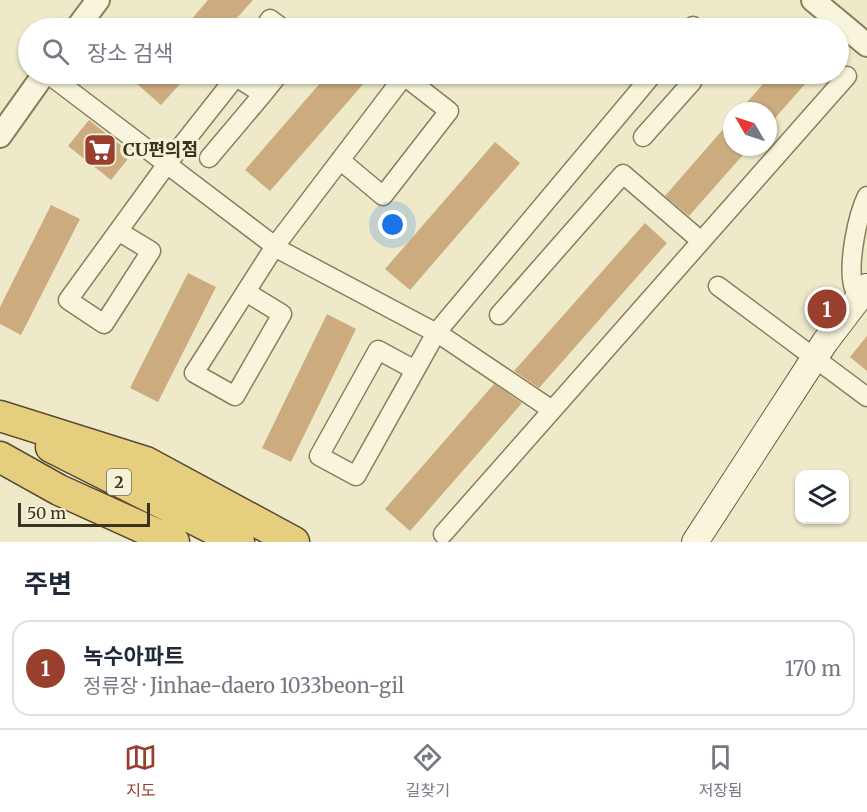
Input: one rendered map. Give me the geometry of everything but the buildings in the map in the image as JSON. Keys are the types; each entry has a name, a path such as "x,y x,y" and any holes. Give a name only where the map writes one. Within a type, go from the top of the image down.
{"highway":[{"path":"0,416 146,462 294,542"},
{"name":"2","path":"0,422 239,542"},
{"name":"2","path":"0,457 60,490 174,542"},
{"path":"60,490 146,542"}],"main road":[{"path":"695,542 814,357 863,292"}],"street":[{"path":"84,18 98,0"},
{"path":"813,0 835,18"},
{"path":"849,30 867,45"},
{"path":"0,136 39,84"},
{"path":"59,84 275,246 436,333 552,410"},
{"path":"118,231 151,251 104,324 68,300 118,231 167,164 230,84"},
{"path":"249,84 263,94"},
{"path":"209,158 271,84"},
{"path":"246,292 282,314 235,396 194,373 275,246 398,84"},
{"path":"339,160 383,196 449,111 414,84"},
{"path":"415,370 378,350 319,456 356,476 436,333 645,84"},
{"path":"643,137 685,84"},
{"path":"443,534 840,84"},
{"path":"499,315 623,174 701,241"},
{"path":"863,292 853,286 851,269 856,234 867,196"},
{"path":"718,286 867,397"}],"place":[{"name":"CU편의점","path":"100,150"},
{"name":"녹수아파트","path":"827,309"}]}
